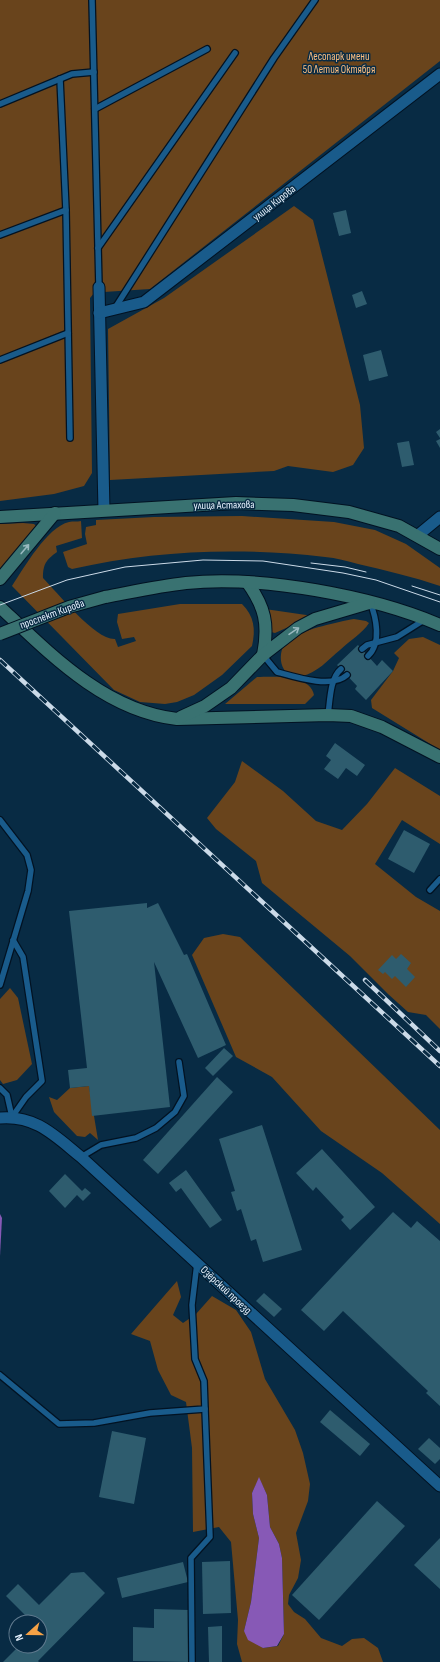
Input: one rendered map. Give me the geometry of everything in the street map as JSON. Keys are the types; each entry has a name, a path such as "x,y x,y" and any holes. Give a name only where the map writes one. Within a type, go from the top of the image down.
{"main road":[{"name":"улица Астахова","path":"0,517 236,503 294,505 349,512 399,526 440,549"},
{"path":"0,579 55,513"},
{"path":"247,582 315,590 370,602 426,618 440,625"},
{"path":"247,582 258,597 264,615 267,636 263,655"},
{"name":"проспект Кирова","path":"0,634 70,607 105,597 187,583 247,582"},
{"path":"177,719 205,706 231,688 263,655 298,628 315,619 370,602"},
{"path":"0,607 47,651 99,691 130,708 161,718 177,719 328,715 352,716 382,727 440,757"}],"street":[{"name":"улица Кирова","path":"99,313 144,302 440,74"},
{"path":"99,288 104,510"},
{"path":"416,536 440,517"},
{"name":"Озёрский проезд","path":"0,1118 12,1117 41,1125 81,1157 440,1486"}],"lane":[{"path":"92,0 99,288"},
{"path":"114,310 274,58 315,0"},
{"path":"95,109 206,49"},
{"path":"98,248 235,53"},
{"path":"0,104 72,74 94,72"},
{"path":"60,79 66,210 70,438"},
{"path":"0,235 66,210"},
{"path":"0,360 68,333"},
{"path":"368,656 372,652 375,643 376,618 370,602"},
{"path":"362,649 367,645 397,637 426,618"},
{"path":"263,655 277,672 313,680 335,681 341,680 347,676"},
{"path":"328,715 330,697 336,673 341,669"},
{"path":"0,820 27,855 31,870 28,891 0,985"},
{"path":"430,890 440,879"},
{"path":"12,1117 26,1097 42,1081 23,957 13,940"},
{"path":"81,1157 101,1146 136,1138 156,1128 175,1112 184,1096 179,1062"},
{"path":"0,1088 7,1095 12,1117"},
{"path":"192,1662 191,1558 210,1537 204,1381 196,1358 192,1305 197,1263"},
{"path":"0,1375 59,1424 94,1423 150,1414 205,1409"}],"green space":[{"name":"Лесопарк имени 50 Летия Октября","path":"0,0 440,0 440,61 150,289 104,292 99,287 90,298 92,473 84,486 54,494 0,501"},
{"path":"294,206 313,220 360,405 364,448 353,465 333,472 288,466 274,471 110,480 108,329 164,298"},
{"path":"242,516 334,522 375,530 406,544 440,568 440,586 399,574 329,557 262,552 198,552 134,558 72,569 68,567 63,552 87,544 85,534 86,527 96,525 96,520 154,517"},
{"path":"81,521 82,538 56,546 57,552 48,560 44,569 43,578 87,624 97,632 115,639 118,647 136,641 134,637 122,639 117,622 118,614 180,604 242,604 249,613 253,623 254,634 252,646 222,675 194,695 177,702 165,704 140,702 114,690 12,586 37,549 52,532 61,525 69,522"},
{"path":"0,524 34,524 37,527 0,572"},
{"path":"265,609 313,616 275,633 271,632"},
{"path":"354,619 369,623 359,634 327,662 313,672 302,676 294,676 288,673 284,668 281,662 281,655 286,642 292,637 331,624"},
{"path":"423,637 440,645 440,750 372,708 371,700 393,671 399,658 394,653 409,639"},
{"path":"257,677 281,677 299,680 306,683 311,688 314,695 305,704 225,704"},
{"path":"242,761 283,791 316,821 342,830 367,804 395,768 440,796 440,844 402,820 375,864 416,897 440,911 440,1029 426,1015 408,1012 350,956 262,883 256,861 216,829 207,818 235,782"},
{"path":"223,934 240,937 440,1130 440,1224 382,1173 321,1131 272,1077 236,1057 192,955 204,938"},
{"path":"10,988 18,998 32,1064 17,1080 3,1084 0,1080 0,999"},
{"path":"89,1086 98,1140 90,1133 85,1137 77,1136 54,1112 49,1097 57,1100 70,1088"},
{"path":"177,1281 181,1297 173,1315 183,1323 196,1314 212,1296 236,1310 251,1332 265,1379 295,1430 303,1453 310,1484 308,1501 296,1533 301,1560 298,1578 289,1595 288,1604 294,1612 305,1619 321,1638 342,1646 352,1639 364,1638 378,1648 383,1662 242,1662 237,1644 238,1620 231,1542 219,1527 193,1532 192,1448 186,1402 171,1395 158,1370 150,1341 131,1334","holes":["259,1478 267,1495 270,1527 279,1544 282,1558 284,1634 278,1646 263,1648 244,1631 251,1602 259,1538 253,1514 252,1493"]}],"shaded area":[{"path":"0,1214 2,1218 0,1256"},
{"path":"259,1477 267,1495 270,1527 279,1544 282,1558 284,1634 277,1646 263,1648 248,1640 244,1631 251,1602 259,1538 253,1514 252,1493"}],"building":[{"path":"346,210 351,233 339,236 333,213"},
{"path":"362,291 367,304 356,308 352,295"},
{"path":"381,350 388,376 369,381 363,355"},
{"path":"440,429 440,438 436,432"},
{"path":"440,439 440,448 436,441"},
{"path":"409,441 414,465 402,467 397,443"},
{"path":"358,645 377,666 382,660 393,671 366,700 355,689 357,686 337,665"},
{"path":"335,743 365,765 357,776 346,768 338,779 324,769 331,760 326,756"},
{"path":"404,830 430,844 414,873 388,859"},
{"path":"147,903 147,908 158,903 184,955 187,954 226,1045 198,1058 154,962 170,1107 92,1116 89,1086 70,1088 68,1070 87,1068 69,911"},
{"path":"401,954 411,963 407,969 415,977 406,987 395,976 392,979 385,972 383,974 378,970 392,955 396,959"},
{"path":"224,1048 233,1056 213,1076 205,1068"},
{"path":"217,1077 233,1092 158,1174 143,1160"},
{"path":"262,1125 302,1250 263,1262 256,1239 251,1241 241,1209 237,1211 231,1192 235,1191 219,1139"},
{"path":"322,1149 375,1207 350,1230 341,1220 344,1217 316,1187 313,1191 296,1173"},
{"path":"186,1170 222,1220 210,1228 181,1188 176,1192 169,1183"},
{"path":"65,1174 82,1191 85,1188 91,1193 83,1201 77,1195 65,1208 49,1191"},
{"path":"393,1212 411,1228 417,1221 440,1241 440,1406 426,1393 428,1391 343,1311 324,1331 301,1310"},
{"path":"264,1293 282,1309 274,1317 256,1301"},
{"path":"330,1410 370,1444 360,1456 320,1422"},
{"path":"112,1431 146,1438 134,1504 99,1497"},
{"path":"429,1438 440,1448 440,1459 435,1464 418,1449"},
{"path":"377,1501 405,1526 319,1620 292,1595"},
{"path":"440,1538 440,1589 414,1565"},
{"path":"230,1561 231,1613 203,1614 202,1562"},
{"path":"183,1562 188,1582 122,1598 117,1578"},
{"path":"84,1572 105,1593 48,1651 48,1614 24,1614 6,1596 18,1584 39,1605 71,1573"},
{"path":"154,1609 189,1610 189,1662 133,1661 133,1627 154,1628"},
{"path":"222,1626 222,1662 209,1662 208,1627"},
{"path":"11,1654 45,1654 38,1661 39,1662 3,1662"}],"tram line":[{"path":"0,605 67,580 125,567 203,560 263,561 343,573 376,580 440,602"},
{"path":"311,563 345,567 366,572"},
{"path":"412,586 440,595"}],"railway":[{"path":"0,660 440,1066"},
{"path":"365,980 440,1051"}]}
